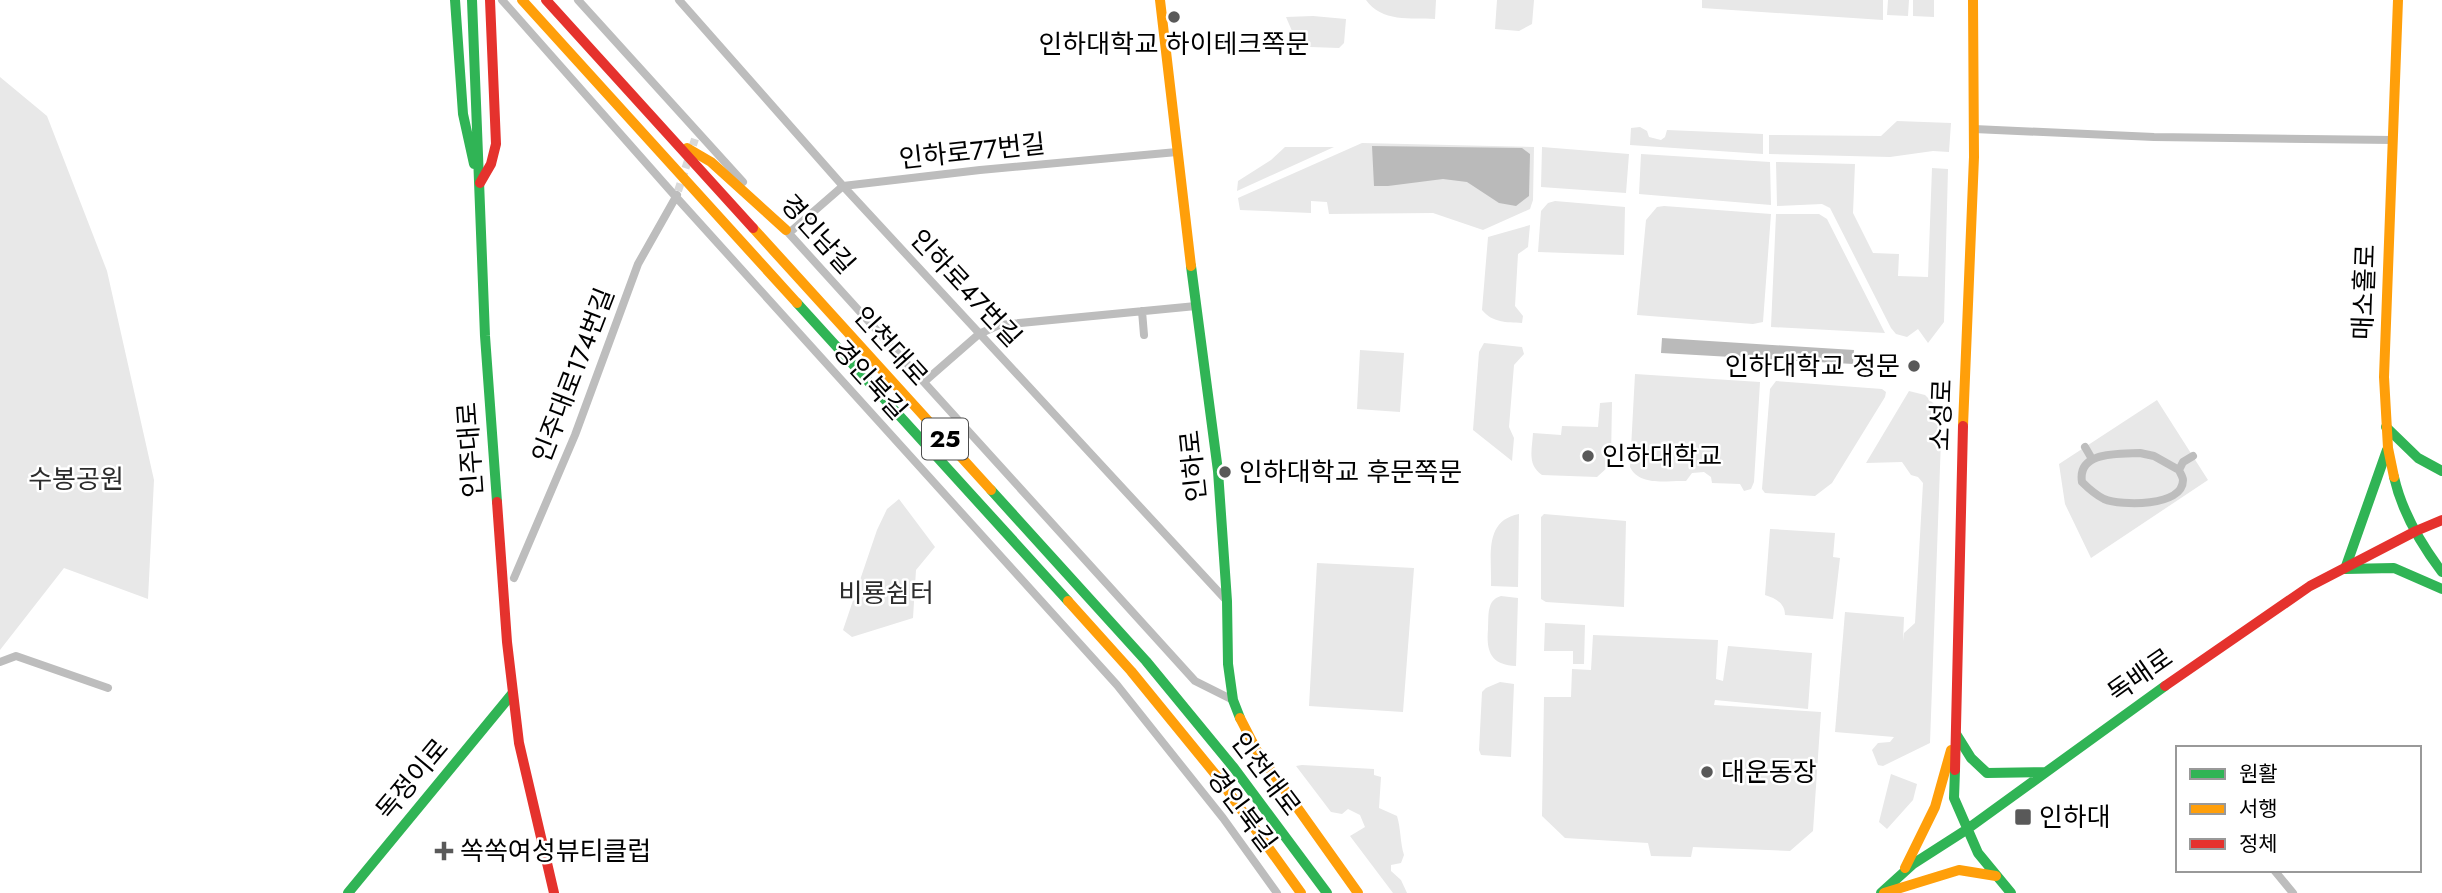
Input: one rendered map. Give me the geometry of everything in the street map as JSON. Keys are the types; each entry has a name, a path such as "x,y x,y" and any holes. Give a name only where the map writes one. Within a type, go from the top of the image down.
{"main road":[{"path":"455,0 463,114 480,183"},
{"name":"인주대로","path":"472,0 485,336 503,597 519,743 554,893"},
{"path":"480,183 491,164 496,144 490,0"},
{"name":"인천대로","path":"522,0 1131,671 1220,780 1301,893"},
{"name":"인천대로","path":"546,0 1146,661 1234,768 1327,893"},
{"name":"인하로","path":"1160,0 1218,471 1227,601 1228,664 1233,700 1256,751 1358,893"},
{"name":"소성로","path":"1973,0 1973,129 1954,798 1978,853 2011,893"},
{"name":"매소홀로","path":"2398,0 2384,377 2386,427 2400,503 2442,572"},
{"path":"673,139 711,162 787,232"},
{"path":"2386,427 2407,451 2425,466 2442,471"},
{"path":"2388,447 2345,569 2394,568 2442,589"},
{"name":"독배로","path":"1882,893 1913,864 1966,830 2256,621 2310,586 2442,520"},
{"name":"독정이로","path":"348,893 512,695"},
{"path":"1956,734 1971,758 1987,773 2045,772"},
{"path":"1902,875 1938,798 1956,734"},
{"path":"1882,893 1959,870 1996,876"}],"street":[{"name":"경인북길","path":"502,0 1118,684 1223,818 1277,893"},
{"name":"경인남길","path":"578,0 1195,681 1233,700"},
{"name":"인하로47번길","path":"679,0 843,186 1227,601"},
{"path":"1973,129 2154,137 2393,140"},
{"name":"인하로77번길","path":"843,186 1177,152"},
{"path":"787,232 843,186"},
{"name":"인주대로174번길","path":"503,597 514,578 575,435 638,264 677,194"},
{"path":"924,382 979,334 999,325 1196,306"},
{"path":"1142,311 1144,335"},
{"path":"2085,447 2092,459"},
{"path":"2140,453 2154,456 2179,470 2183,481 2180,489 2173,495 2139,504 2104,499 2082,482 2081,473 2086,463 2092,459 2106,455 2140,453"},
{"path":"2179,470 2183,462 2193,456"},
{"path":"502,573 510,579 514,578"},
{"path":"0,662 16,656 108,688"},
{"path":"2276,872 2293,893"}],"green space":[{"path":"1366,0 1436,0 1435,19 1388,15 1372,7"},
{"path":"1497,0 1534,0 1532,24 1519,31 1495,29"},
{"path":"1702,0 1883,0 1883,20 1702,8"},
{"path":"1888,0 1909,0 1908,16 1887,15"},
{"path":"1913,0 1934,0 1934,17 1913,16"},
{"path":"1286,17 1346,19 1344,43 1339,48 1310,47 1304,35 1292,31"},
{"name":"수봉공원","path":"0,77 47,116 107,271 154,480 148,599 64,568 0,650"},
{"path":"1897,121 1951,123 1949,152 1933,151 1890,157 1769,154 1769,135 1881,136"},
{"path":"1640,127 1647,131 1649,137 1661,140 1667,130 1763,134 1763,154 1630,145 1631,128"},
{"path":"1362,143 1534,147 1533,200 1530,209 1483,230 1433,213 1329,214 1327,202 1311,201 1311,213 1240,210 1238,198"},
{"path":"1285,147 1334,147 1237,191 1238,181 1271,160"},
{"path":"1542,147 1629,154 1626,193 1541,187"},
{"path":"1641,154 1770,162 1771,205 1639,194"},
{"path":"1776,162 1855,164 1853,213 1873,253 1899,254 1898,276 1928,277 1932,168 1948,169 1944,322 1928,343 1918,329 1907,337 1896,334 1891,328 1830,208 1822,204 1777,206"},
{"path":"1555,201 1625,207 1624,255 1538,252 1541,211 1548,203"},
{"path":"1657,207 1771,214 1763,322 1753,324 1637,315 1646,220"},
{"path":"1776,214 1819,214 1827,219 1885,333 1771,327"},
{"path":"1530,225 1528,247 1518,254 1515,306 1523,316 1522,323 1495,320 1482,310 1488,237"},
{"path":"1484,343 1522,347 1524,354 1514,365 1509,427 1514,438 1512,461 1473,430 1479,352"},
{"path":"1360,350 1404,353 1400,412 1357,409"},
{"path":"1635,374 1760,382 1754,482 1751,489 1744,491 1740,484 1712,483 1711,477 1704,472 1692,473 1686,481 1647,480 1634,473 1630,467"},
{"path":"1776,381 1882,389 1886,392 1832,483 1815,496 1765,493 1762,489 1770,389"},
{"path":"1909,391 1925,395 1942,412 1930,743 1883,766 1878,765 1872,750 1878,743 1890,742 1894,737 1835,732 1845,612 1904,617 1903,641 1904,633 1915,623 1923,483 1918,477 1911,475 1902,462 1866,463"},
{"path":"2157,400 2208,480 2091,558 2065,504 2059,464"},
{"path":"1612,402 1609,466 1597,477 1542,475 1537,471 1532,462 1533,433 1561,435 1562,426 1598,427 1600,403"},
{"name":"비룡쉼터","path":"899,499 935,547 916,570 913,618 852,637 843,630 877,530 887,509"},
{"path":"1519,514 1518,587 1491,586 1491,552 1495,532 1508,518"},
{"path":"1544,514 1626,521 1624,607 1546,602 1541,599 1541,517"},
{"path":"1770,529 1835,533 1833,557 1840,558 1833,619 1785,615 1779,602 1765,595"},
{"path":"1317,563 1414,568 1403,712 1309,706"},
{"path":"1501,596 1518,598 1516,666 1501,663 1489,651 1489,609 1493,601"},
{"path":"1545,623 1585,625 1584,664 1573,664 1573,651 1544,651"},
{"name":"대운동장","path":"1593,635 1718,640 1716,679 1723,681 1728,646 1812,653 1808,709 1715,700 1714,705 1821,712 1813,831 1790,851 1693,847 1691,857 1651,856 1648,843 1565,838 1542,816 1544,697 1571,697 1572,669 1591,670"},
{"path":"1500,682 1514,684 1511,757 1481,755 1479,750 1482,692"},
{"path":"1296,766 1374,769 1374,775 1381,777 1379,808 1397,816 1404,855 1401,863 1391,865 1391,871 1401,880 1407,893 1393,893 1350,836 1365,827 1360,815 1348,809 1342,814 1331,812"},
{"path":"1891,774 1917,784 1913,800 1887,829 1879,822"}],"shaded area":[{"path":"1372,146 1522,148 1530,154 1529,196 1516,206 1499,203 1467,182 1443,179 1374,186"},
{"path":"1662,338 1854,350 1853,364 1661,353"}],"tunnel":[{"path":"678,191 695,139"}],"traffic: fast":[{"path":"455,0 463,114 474,164"},
{"path":"472,0 485,336 497,502"},
{"path":"1191,266 1218,471 1227,601 1228,664 1233,700 1240,718"},
{"path":"797,303 1068,601"},
{"path":"2386,427 2418,458 2442,471"},
{"path":"2387,450 2345,569 2394,568 2442,589"},
{"path":"2394,477 2413,527 2442,572"},
{"path":"991,490 1146,661 1234,768 1327,893"},
{"path":"1881,893 1913,864 1966,830 2165,686"},
{"path":"348,893 512,694"},
{"path":"1956,734 1971,758 1987,773 2045,772"},
{"path":"1955,770 1954,798 1978,853 2011,893"}],"traffic: slow":[{"path":"522,0 797,303"},
{"path":"1160,0 1191,266"},
{"path":"1963,426 1974,157 1973,0"},
{"path":"2394,477 2388,448 2384,377 2398,0"},
{"path":"687,148 711,162 786,230"},
{"path":"753,228 991,490"},
{"path":"1068,601 1131,671 1220,780 1301,893"},
{"path":"1240,718 1257,751 1358,893"},
{"path":"1905,868 1935,807 1951,750"},
{"path":"1884,893 1959,870 1996,876"}],"traffic: jam":[{"path":"480,183 491,164 496,144 490,0"},
{"path":"546,0 753,228"},
{"path":"1955,770 1963,426"},
{"path":"497,502 507,642 519,743 554,893"},
{"path":"2165,686 2310,586 2442,520"}],"place":[{"name":"인하대학교 하이테크쪽문","path":"1174,17"},
{"name":"인하대학교 정문","path":"1914,366"},
{"name":"인하대학교","path":"1588,456"},
{"name":"인하대학교 후문쪽문","path":"1225,472"},
{"name":"대운동장","path":"1707,772"},
{"name":"인하대","path":"2023,817"},
{"name":"쏙쏙여성뷰티클럽","path":"444,851"}]}
